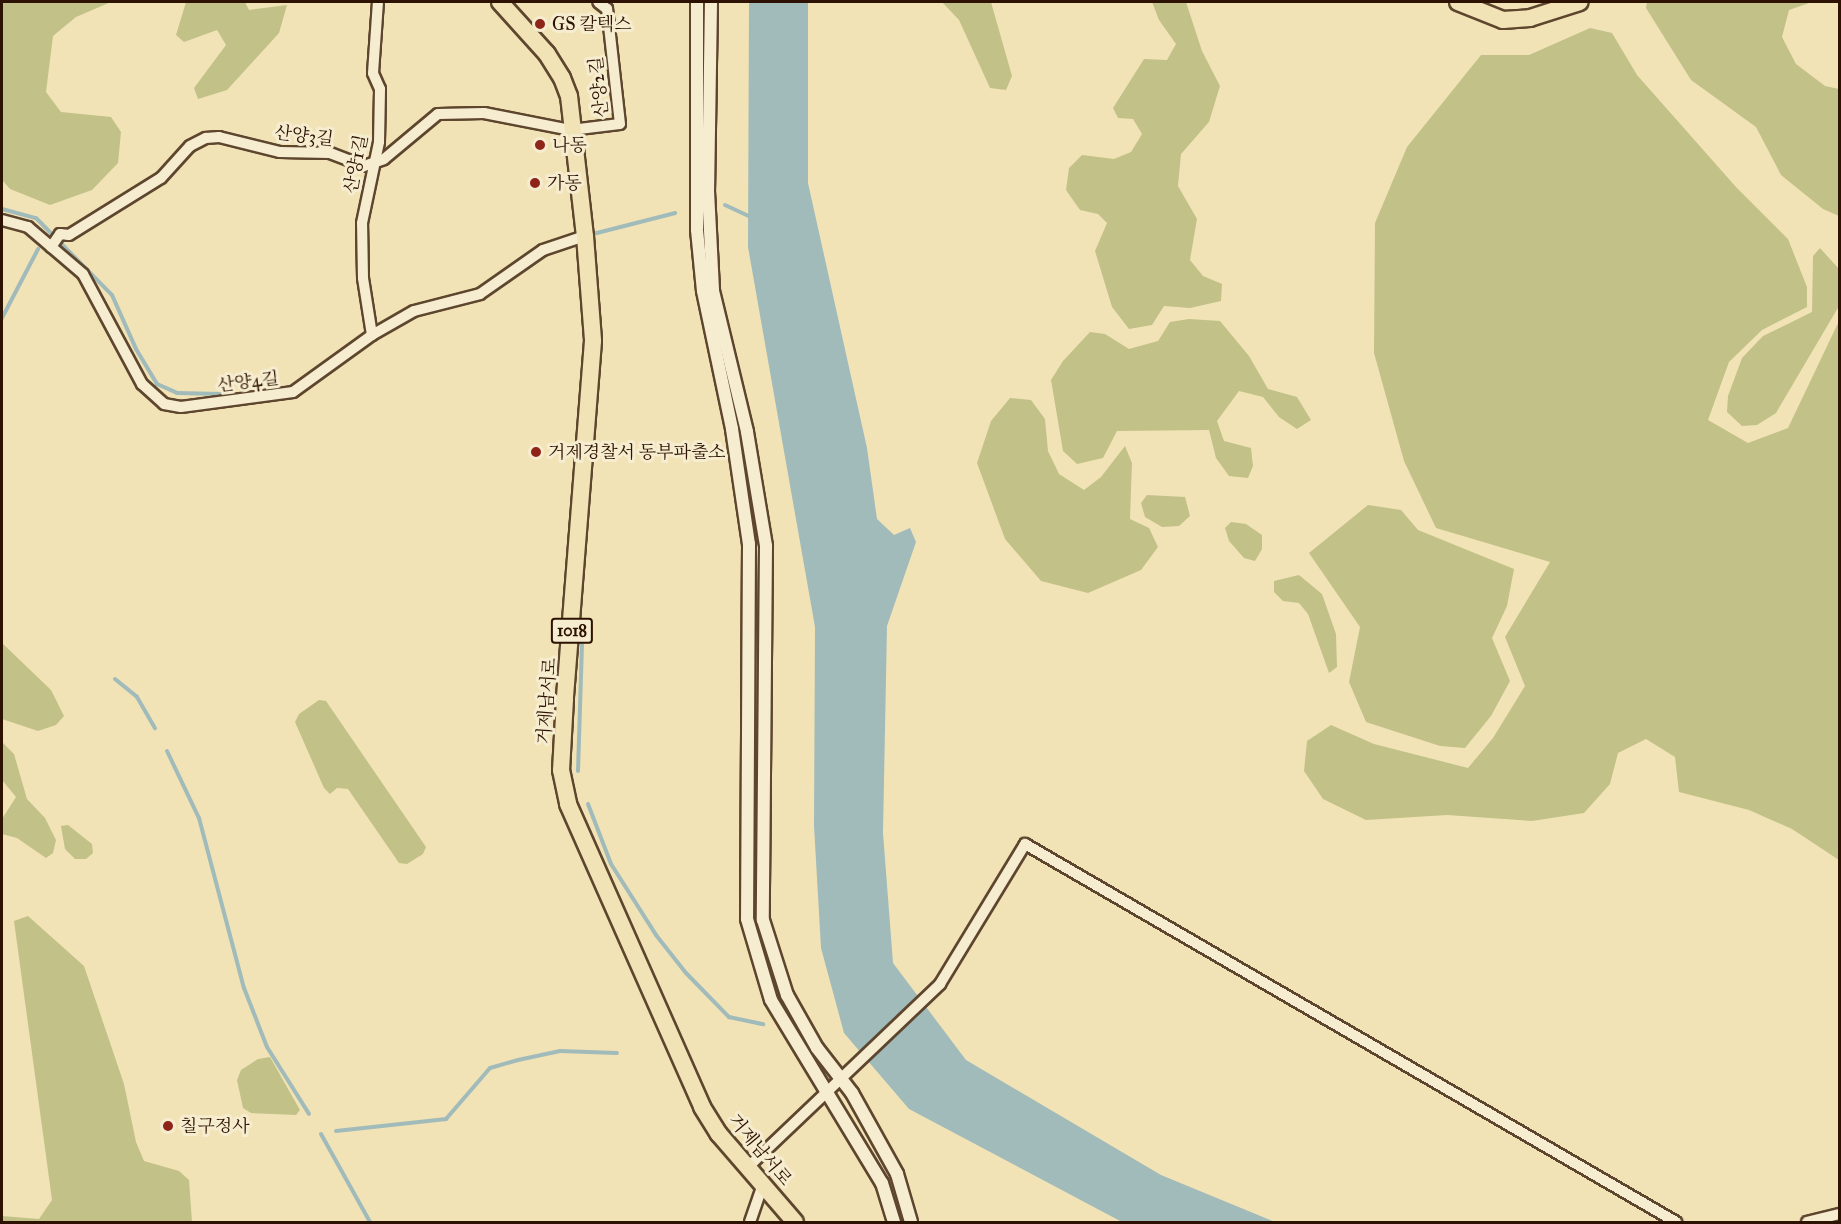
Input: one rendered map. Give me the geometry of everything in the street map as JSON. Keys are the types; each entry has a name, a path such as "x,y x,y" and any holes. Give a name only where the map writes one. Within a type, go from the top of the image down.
{"main road":[{"name":"거제남서로","path":"500,2 547,54 562,78 569,96 571,130 585,236 593,341 565,699 563,780 567,804 702,1107 747,1168 795,1222"},
{"path":"1458,2 1503,20 1530,18 1580,2"}],"street":[{"name":"산양1길","path":"372,335 363,278 362,223 367,184 375,164 380,121 380,89 373,72 378,2"},
{"name":"산양2길","path":"571,130 620,124 607,9 598,2"},
{"path":"697,2 697,230 703,291 732,429 749,544 747,919 771,1000 882,1183 894,1222"},
{"path":"711,2 708,190 713,291 747,432 766,546 763,920 787,995 817,1048 841,1078 897,1174 910,1222"},
{"path":"375,164 423,130 438,114 484,113 571,130"},
{"name":"산양3길","path":"51,247 60,234 69,235 161,178 190,146 206,138 219,137 280,152 330,153 364,166 375,164"},
{"name":"산양4길","path":"2,220 28,227 84,274 142,384 164,404 181,407 294,392 372,335 414,311 480,294 543,250 585,236"},
{"path":"747,1168 940,984 1025,844 1676,1222"},
{"path":"750,1222 762,1185"},
{"path":"1807,1222 1839,1214"}],"shaded area":[{"path":"2,2 111,2 76,17 53,36 46,92 61,112 111,117 121,132 118,163 92,190 50,205 10,189 2,180"},
{"path":"186,2 245,2 249,10 287,5 279,33 227,90 198,99 194,88 226,45 217,30 184,42 176,35"},
{"path":"942,2 991,2 1012,76 1006,90 990,88 959,20"},
{"path":"1152,2 1186,2 1202,51 1220,86 1209,122 1181,154 1178,186 1197,219 1190,260 1203,276 1222,284 1221,301 1190,308 1164,306 1152,325 1129,329 1112,307 1095,251 1107,223 1098,214 1080,210 1066,190 1069,168 1082,155 1114,159 1131,152 1142,134 1133,119 1118,118 1113,108 1144,59 1167,60 1176,44 1159,20"},
{"path":"1647,2 1812,2 1789,10 1782,37 1796,64 1825,86 1839,89 1839,216 1823,209 1781,175 1756,127 1691,80 1646,8"},
{"path":"1590,28 1612,33 1637,75 1736,187 1788,239 1807,287 1807,307 1762,330 1729,362 1708,420 1748,443 1788,428 1839,321 1839,860 1792,829 1749,810 1679,792 1675,757 1646,739 1618,753 1610,784 1584,813 1532,821 1447,815 1366,820 1323,799 1304,771 1307,741 1331,725 1374,744 1468,768 1493,738 1525,686 1505,637 1550,562 1436,528 1404,461 1374,353 1375,223 1407,147 1481,55 1529,55"},
{"path":"1820,248 1839,269 1839,306 1776,413 1757,425 1742,426 1727,412 1728,396 1742,358 1763,336 1812,312 1813,256"},
{"path":"1189,319 1220,321 1249,356 1268,389 1297,397 1311,420 1297,429 1279,417 1263,397 1239,391 1217,421 1224,441 1251,448 1253,466 1248,478 1229,476 1216,458 1209,430 1117,431 1103,458 1077,464 1063,451 1051,380 1063,361 1090,332 1105,334 1129,349 1158,341 1170,322"},
{"path":"1010,398 1031,400 1045,419 1048,451 1059,474 1084,490 1101,477 1125,446 1132,463 1130,519 1149,528 1158,547 1141,570 1088,593 1041,581 1005,539 977,463 991,421"},
{"path":"1147,495 1185,497 1190,516 1179,526 1162,527 1145,517 1141,503"},
{"path":"1368,505 1401,510 1418,530 1514,569 1507,606 1492,638 1510,681 1491,716 1465,748 1440,746 1366,722 1349,682 1360,627 1309,553"},
{"path":"1231,522 1246,524 1262,535 1262,549 1255,561 1244,558 1229,541 1225,528"},
{"path":"1299,575 1322,594 1336,634 1337,667 1329,673 1308,614 1299,603 1283,601 1274,592 1274,581"},
{"path":"2,643 51,690 64,716 56,725 38,731 2,719"},
{"path":"319,700 326,701 426,847 423,854 407,864 399,863 348,789 337,788 330,794 324,788 295,722 299,714"},
{"path":"2,742 14,754 27,799 45,818 56,840 53,853 46,858 17,838 2,834 2,819 16,797 2,780"},
{"path":"68,825 92,844 93,853 86,859 75,859 65,849 61,826"},
{"path":"28,916 84,966 124,1084 136,1142 144,1161 179,1171 189,1180 192,1222 2,1222 2,1216 39,1219 52,1200 14,921"},
{"path":"270,1057 300,1110 296,1115 251,1113 243,1108 237,1080 241,1070 258,1059"}],"water":[{"path":"749,2 808,2 808,183 867,448 877,519 894,535 910,528 916,542 887,626 883,833 893,963 966,1060 1161,1175 1275,1222 1122,1222 909,1109 844,1033 821,948 814,826 815,627 748,247"}],"waterway":[{"path":"725,205 751,217"},
{"path":"2,209 36,218 112,295 136,349 157,384 177,393 221,394"},
{"path":"589,235 675,213"},
{"path":"2,318 38,249"},
{"path":"578,771 582,642"},
{"path":"115,679 137,697 155,728"},
{"path":"167,751 199,818 244,988 267,1047 309,1114"},
{"path":"588,804 611,864 656,935 686,973 729,1017 763,1024"},
{"path":"336,1131 446,1119 490,1068 518,1060 560,1051 617,1053"},
{"path":"321,1134 370,1222"}],"place":[{"name":"GS 칼텍스","path":"540,24"},
{"name":"나동","path":"540,145"},
{"name":"가동","path":"535,183"},
{"name":"거제경찰서 동부파출소","path":"536,452"},
{"name":"칠구정사","path":"168,1126"}]}
